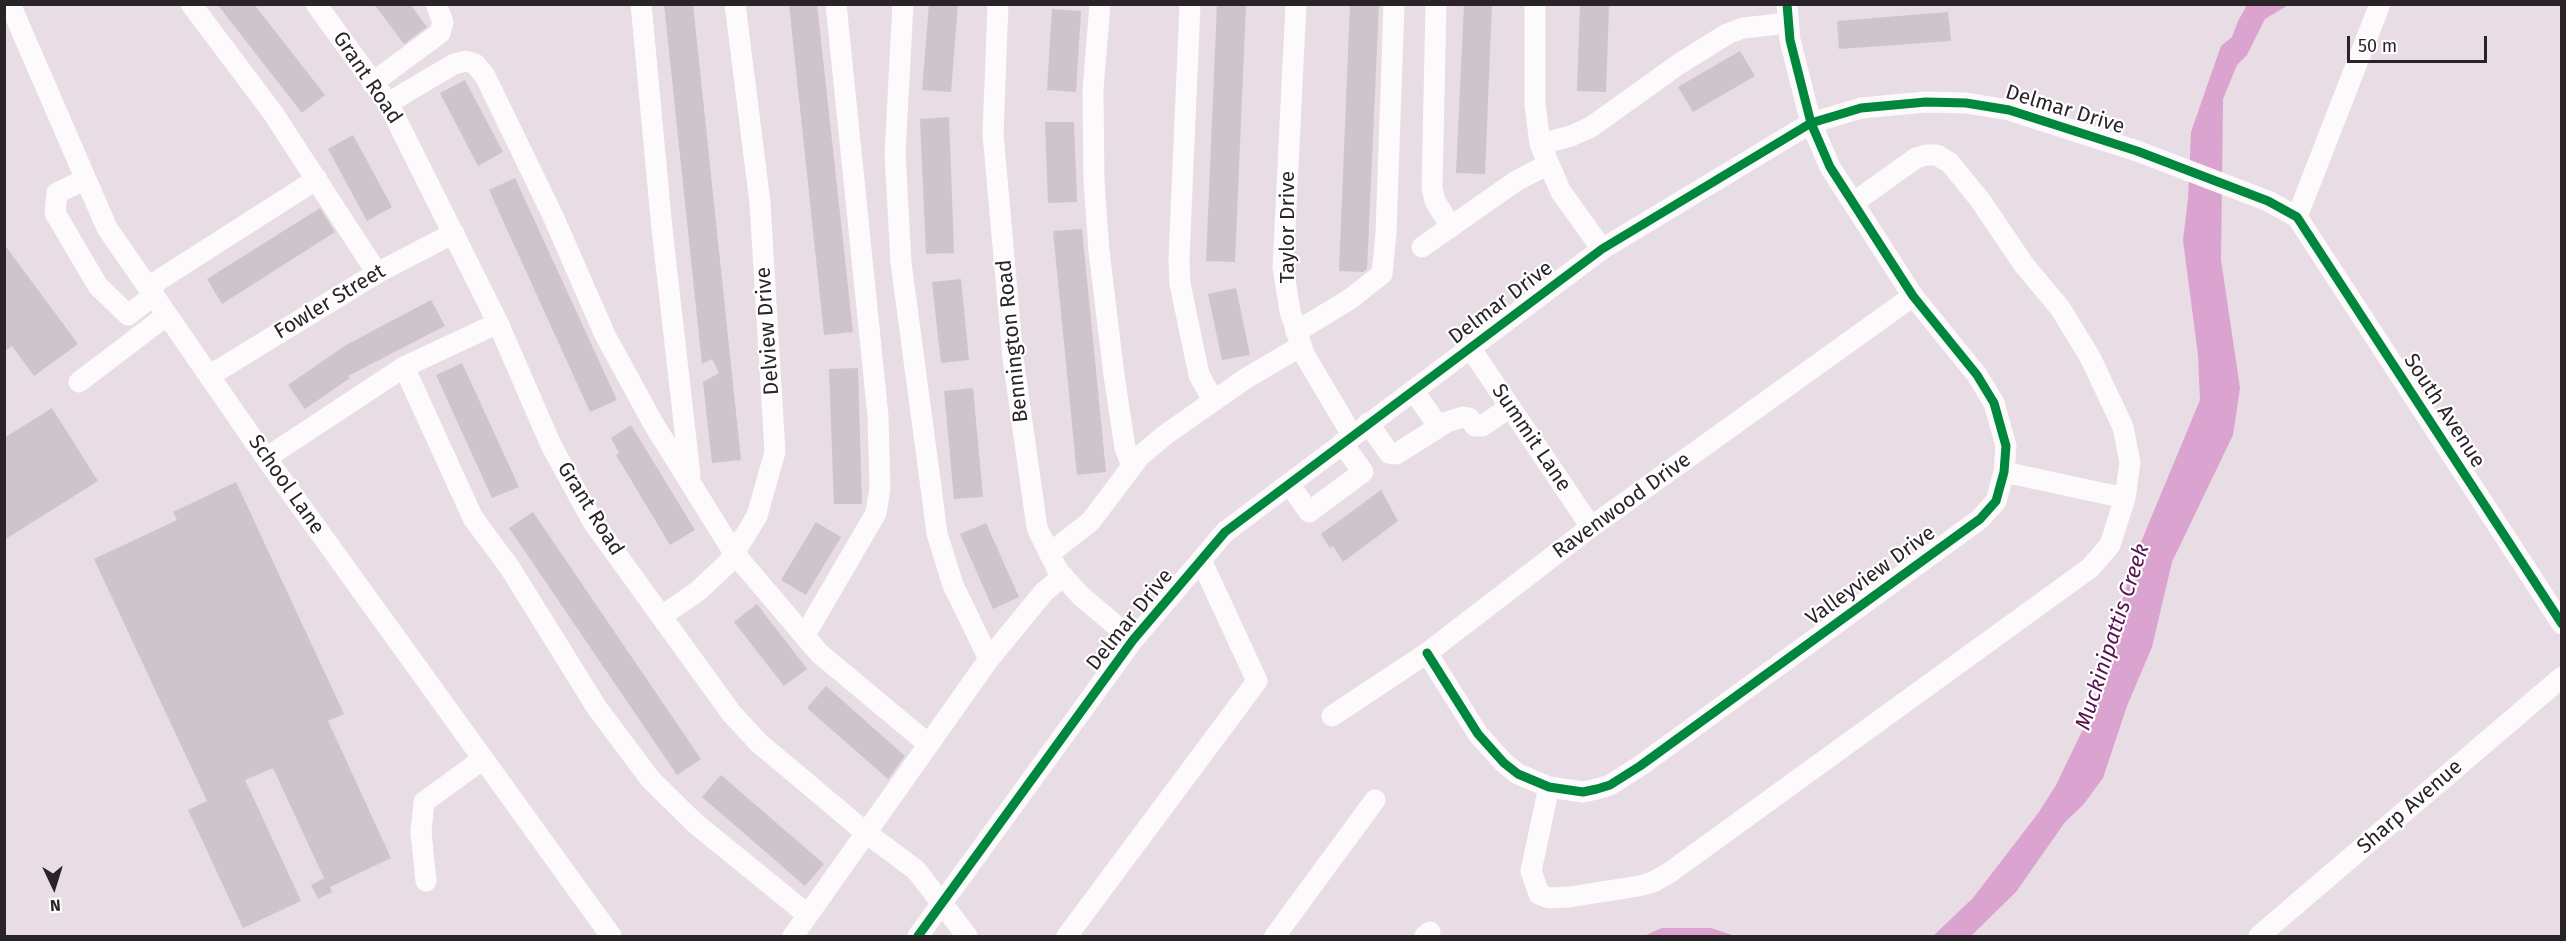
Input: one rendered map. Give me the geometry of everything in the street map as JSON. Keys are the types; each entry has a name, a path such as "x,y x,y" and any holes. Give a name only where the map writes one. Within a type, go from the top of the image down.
{"street":[{"name":"School Lane","path":"10,4 84,180 107,228 266,458 611,936"},
{"path":"191,4 273,113 377,273"},
{"name":"Grant Road","path":"316,4 388,103 498,323 551,445 593,522 732,714 759,743 865,832 916,870 967,936"},
{"path":"372,83 440,33 443,22 436,4"},
{"path":"641,4 662,229 690,480"},
{"name":"Delview Drive","path":"662,616 698,591 728,563 757,516 775,452 760,203 735,4"},
{"path":"805,635 876,513 880,488 879,416 836,4"},
{"path":"903,4 895,153 901,263 937,534 953,585 988,659"},
{"name":"Bennington Road","path":"998,4 993,134 1013,358 1037,528 1063,576 1081,596 1133,640"},
{"path":"1100,4 1093,90 1095,192 1114,375 1125,448 1132,466"},
{"path":"1190,4 1179,258 1180,284 1199,375 1213,400"},
{"name":"Taylor Drive","path":"1296,4 1283,267 1298,339 1354,434"},
{"path":"1050,553 1090,522 1132,466 1165,435 1298,339 1382,274 1386,233 1394,4"},
{"path":"1436,4 1432,188 1435,201 1451,227"},
{"path":"1535,4 1535,104 1540,144 1547,165 1561,192 1602,249"},
{"path":"2297,217 2380,4"},
{"path":"1540,144 1571,136 1591,127 1679,64 1727,34 1789,10"},
{"name":"Valleyview Drive","path":"1427,653 1493,753 1518,774 1549,787 1583,792 1597,789 1610,785 1640,766 1980,519 1996,501 2004,472 2004,432 1994,403 1977,375 1913,296 1830,167 1811,123 1789,10"},
{"path":"388,103 454,64 466,61 475,64 485,76 554,216 605,335 653,423 734,553 819,653 927,744"},
{"name":"Delmar Drive","path":"918,936 1133,640 1225,532 1602,249 1811,123 1861,108 1926,102 1966,102 2009,110 2137,151 2268,201 2297,217"},
{"path":"1549,787 1531,871 1539,894 1548,898 1569,897 1653,882 1669,873 2090,568 2110,545 2125,498 2130,463 2129,446 2123,427 2090,357 2060,308 2024,265 1980,200 1950,163 1936,155 1916,158 1852,203"},
{"path":"1422,247 1516,181 1547,165"},
{"path":"84,180 57,193 55,213 98,286 129,315 151,291 317,179"},
{"name":"South Avenue","path":"2297,217 2562,624"},
{"name":"Fowler Street","path":"210,376 377,273 454,233"},
{"name":"Ravenwood Drive","path":"1332,716 1427,653 1591,527 1913,296"},
{"path":"79,382 168,315"},
{"path":"266,458 404,367 498,323"},
{"name":"Summit Lane","path":"1471,348 1591,527"},
{"path":"404,367 473,518 510,568 597,708 651,780 696,824 808,915"},
{"path":"1413,390 1439,427"},
{"path":"1354,434 1389,453 1396,454 1439,427 1463,417 1469,418 1475,426 1482,426 1510,407"},
{"path":"1288,484 1309,512 1363,472 1354,434"},
{"path":"2004,472 2125,498"},
{"path":"1067,936 1257,681 1201,560"},
{"path":"793,936 988,659 1044,592 1063,576"},
{"name":"Sharp Avenue","path":"2259,936 2562,677"},
{"path":"426,881 420,832 424,802 483,759"},
{"path":"1275,936 1375,800"}],"water":[{"name":"Muckinipattis Creek","path":"2247,5 2288,5 2265,19 2247,55 2237,65 2223,99 2221,260 2240,388 2233,435 2172,562 2152,647 2127,706 2103,778 2083,805 2065,822 2016,892 1971,936 1933,936 1973,898 2039,812 2056,785 2102,690 2113,629 2141,542 2200,400 2198,355 2183,240 2188,199 2191,132 2221,46 2232,37"},
{"path":"1662,928 1711,928 1735,936 1644,936"}],"building":[{"path":"217,4 254,4 325,95 302,113"},
{"path":"374,4 410,4 427,27 404,44"},
{"path":"664,4 693,4 741,460 712,463 703,382 719,373 712,359 702,364"},
{"path":"789,4 817,4 853,332 824,335"},
{"path":"929,4 958,4 951,92 922,90"},
{"path":"1217,4 1246,4 1235,262 1206,261"},
{"path":"1350,4 1379,4 1367,269 1363,272 1339,271"},
{"path":"1464,4 1492,4 1485,174 1456,173"},
{"path":"1580,4 1609,4 1606,92 1577,91"},
{"path":"1052,9 1081,11 1076,92 1047,90"},
{"path":"1948,12 1951,41 1839,49 1837,21"},
{"path":"1740,51 1755,76 1693,112 1678,87"},
{"path":"465,80 503,152 478,166 440,93"},
{"path":"949,117 954,253 926,254 920,119"},
{"path":"1045,122 1074,122 1077,202 1048,203"},
{"path":"353,135 392,207 367,221 328,149"},
{"path":"515,178 617,400 590,412 489,190"},
{"path":"320,208 335,232 222,304 207,279"},
{"path":"1082,229 1106,472 1077,475 1053,231"},
{"path":"4,244 78,344 34,376 12,346 4,351"},
{"path":"961,279 969,360 941,363 932,282"},
{"path":"1236,288 1250,355 1222,360 1208,294"},
{"path":"431,300 445,326 348,376 350,378 305,409 288,385 346,345"},
{"path":"462,363 519,487 492,498 436,375"},
{"path":"858,368 862,504 834,504 829,369"},
{"path":"973,388 983,497 954,499 944,391"},
{"path":"52,408 98,481 4,540 4,438"},
{"path":"631,425 695,530 670,545 616,455 619,453 611,438"},
{"path":"236,482 344,714 328,721 391,858 330,887 332,892 318,899 311,885 324,878 273,768 245,780 301,901 243,928 188,810 207,801 94,559 177,520 173,512"},
{"path":"1381,490 1398,521 1343,562 1333,546 1330,548 1321,534"},
{"path":"533,512 701,759 677,775 509,528"},
{"path":"816,522 841,537 806,595 781,580"},
{"path":"986,523 1019,597 993,609 960,534"},
{"path":"757,604 807,669 784,686 734,622"},
{"path":"826,686 905,756 888,779 807,708"},
{"path":"721,775 824,864 805,886 702,797"}],"cycle path":[{"path":"1427,653 1478,734 1504,763 1518,774 1549,787 1583,792 1597,789 1610,785 1640,766 1980,519 1996,501 2004,472 2006,446 1994,403 1977,375 1913,296 1830,167 1811,123 1790,40 1787,4"},
{"path":"918,936 1133,640 1225,532 1602,249 1811,123 1861,108 1926,102 1966,103 2009,110 2137,151 2268,201 2297,217 2562,624"}]}
